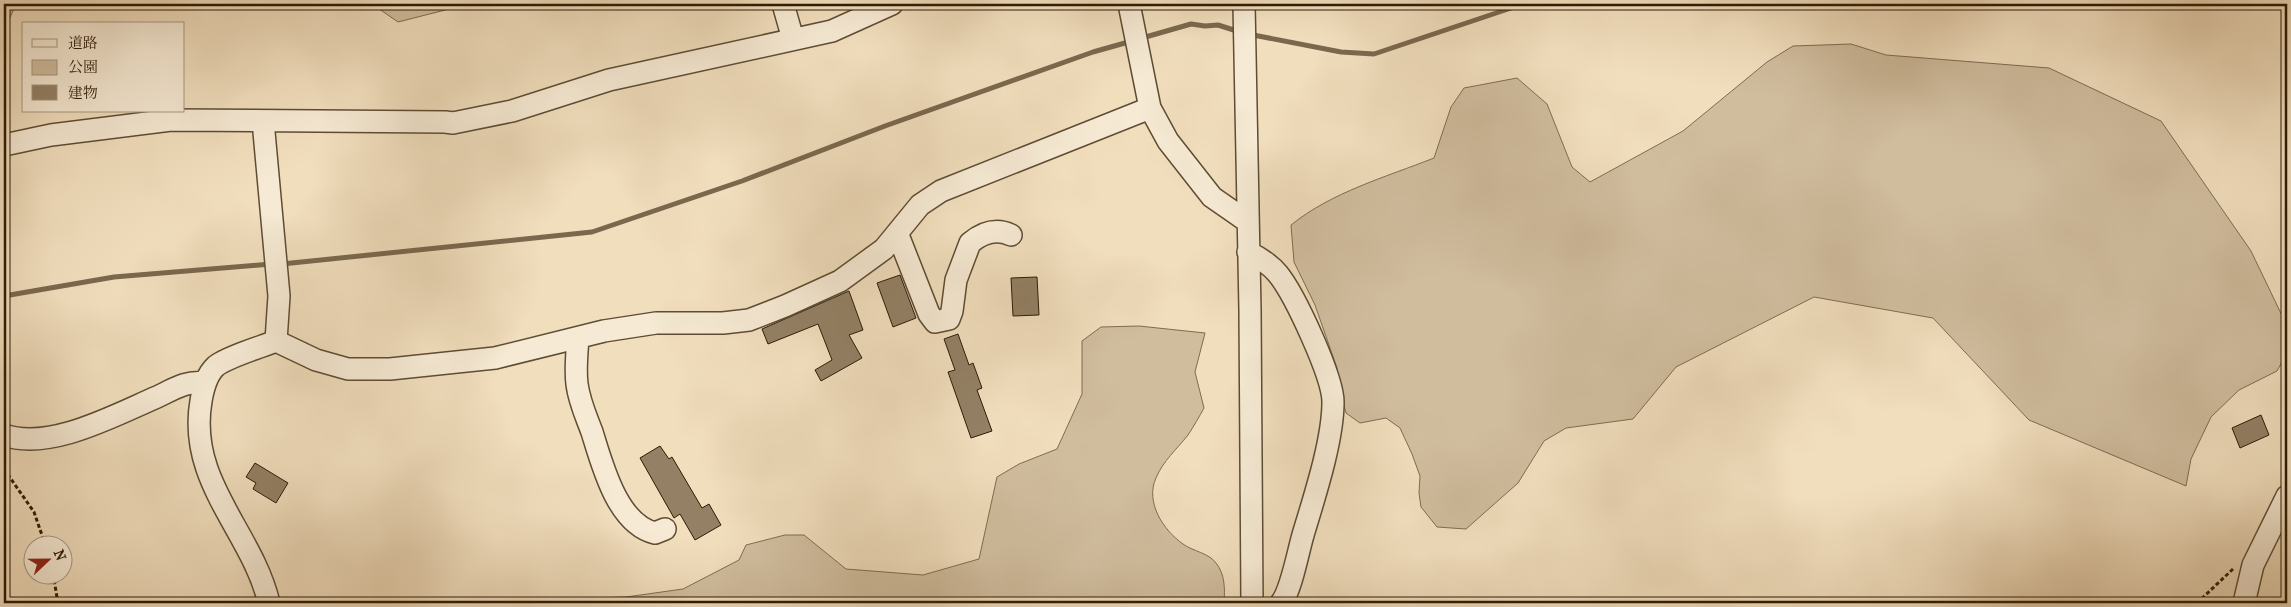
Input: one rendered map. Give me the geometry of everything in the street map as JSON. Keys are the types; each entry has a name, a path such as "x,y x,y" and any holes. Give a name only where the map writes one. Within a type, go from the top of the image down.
{"street":[{"path":"783,4 793,39"},
{"path":"4,145 51,135 171,120 453,123 512,111 609,80 832,31 892,4"},
{"path":"1129,4 1150,108 1168,140 1196,179 1212,197 1248,222"},
{"path":"1244,4 1252,603"},
{"path":"269,603 265,587 253,559 222,506 199,442 199,414 204,383 216,366 276,341 316,360 348,369 390,369 495,358 578,338 656,323 706,324 749,320 840,281 884,249 898,235 920,205 941,191 1150,108"},
{"path":"263,120 279,296 276,341"},
{"path":"898,235 929,314 936,322 949,319 952,312 956,280 970,243 990,232 1003,231 1011,235"},
{"path":"1248,252 1267,262 1278,274 1292,295 1313,340 1328,379 1333,401 1329,432 1316,490 1281,603"},
{"path":"578,338 577,386 582,409 608,480 629,516 638,524 655,533 665,530"},
{"path":"4,435 14,438 54,437 81,429 186,384 204,383"},
{"path":"2244,603 2254,565 2287,496"}],"path":[{"path":"4,469 34,512 42,534"},
{"path":"55,584 58,603"}],"green space":[{"path":"4,4 16,4 4,31"},
{"path":"372,4 469,4 398,22"},
{"path":"1851,44 1886,55 2049,68 2161,121 2251,251 2287,326 2287,353 2277,371 2239,390 2211,417 2191,459 2186,486 2029,420 1933,318 1814,297 1676,367 1633,419 1566,428 1544,441 1518,483 1466,529 1437,527 1421,507 1419,493 1420,476 1400,428 1386,418 1360,423 1346,413 1337,368 1315,305 1294,262 1291,225 1307,213 1342,194 1434,158 1451,107 1464,88 1517,78 1547,104 1572,167 1590,182 1683,131 1767,62 1793,46"},
{"path":"1139,326 1205,333 1195,372 1204,408 1188,435 1159,472 1153,487 1153,496 1154,506 1158,515 1169,531 1187,546 1209,557 1219,567 1224,582 1224,603 503,603 503,601 626,597 683,589 739,560 746,545 785,535 804,535 846,569 923,575 979,559 997,477 1019,464 1057,449 1082,394 1082,341 1101,327"}],"building":[{"path":"900,275 916,318 893,327 877,283"},
{"path":"1037,277 1039,315 1013,316 1011,278"},
{"path":"849,291 863,330 849,335 862,358 821,381 815,370 832,360 818,324 768,344 762,329"},
{"path":"958,334 969,365 973,363 982,388 977,390 992,431 971,438 948,372 955,370 944,339"},
{"path":"2261,415 2269,435 2240,448 2232,428"},
{"path":"660,446 669,459 672,457 702,508 709,504 721,525 695,540 680,514 674,518 640,458"},
{"path":"255,463 288,483 276,503 253,489 256,483 246,477"}],"waterway":[{"path":"1248,34 1341,52 1374,54 1523,4"},
{"path":"1142,38 1191,24 1218,25 1240,32"},
{"path":"282,264 592,232 742,181 885,126 1093,52 1132,41"},
{"path":"4,296 114,277 271,264"}]}
